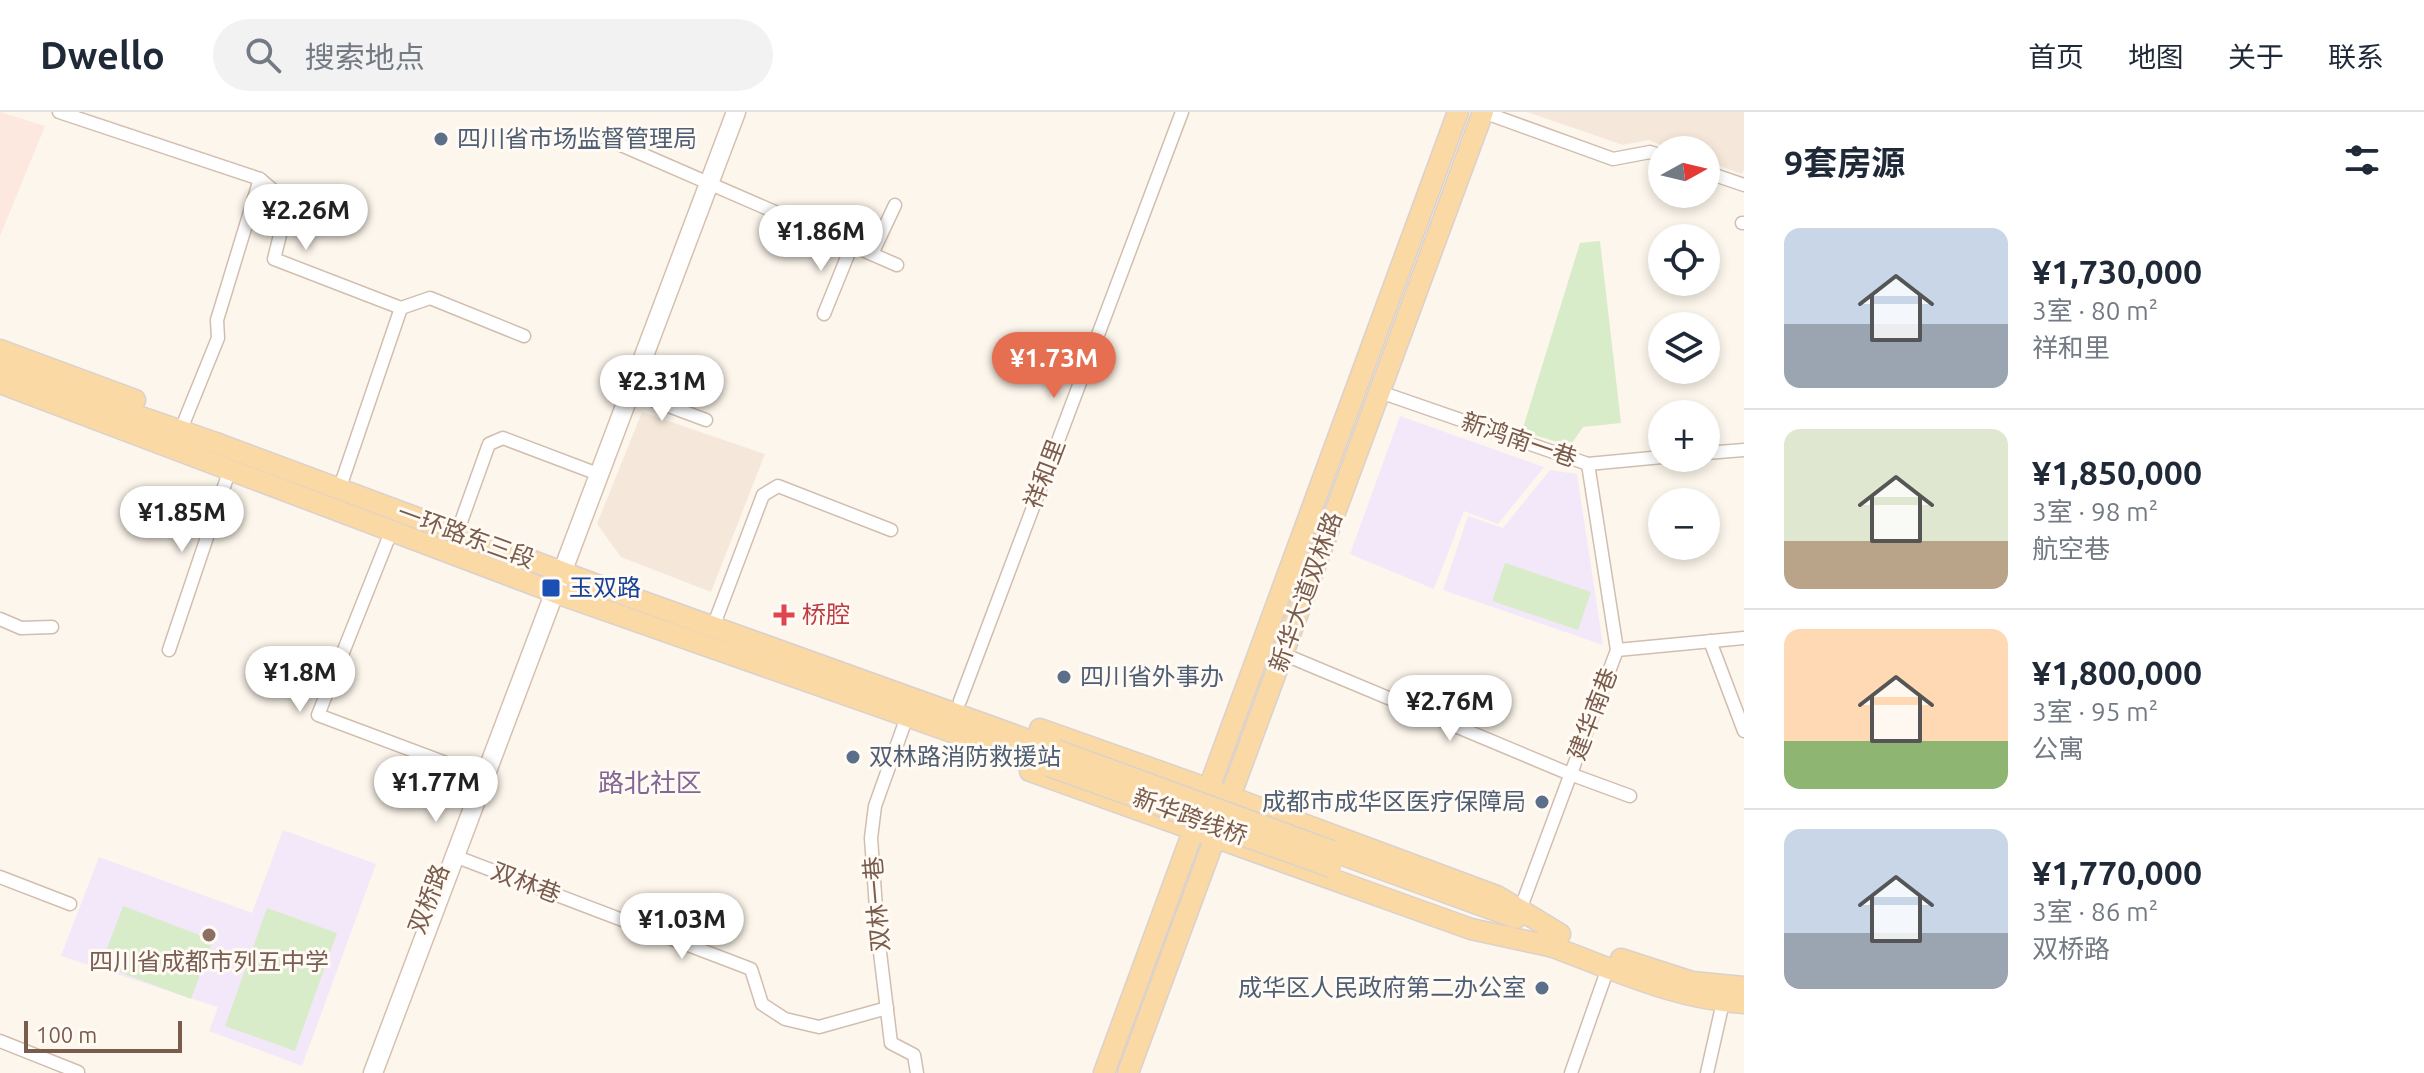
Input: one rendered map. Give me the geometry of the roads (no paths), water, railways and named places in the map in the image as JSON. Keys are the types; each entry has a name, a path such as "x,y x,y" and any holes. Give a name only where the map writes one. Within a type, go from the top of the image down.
{"main road":[{"path":"558,571 631,392 705,180 725,112"},
{"path":"551,591 590,471 705,180 736,112"},
{"name":"新华大道双林路","path":"1104,1073 1458,112"},
{"name":"新华大道双林路","path":"1128,1073 1483,112"},
{"path":"0,350 162,411 184,422 219,458"},
{"path":"0,368 219,458"},
{"path":"0,383 219,458"},
{"path":"0,396 156,452 219,458"},
{"name":"一环路东三段","path":"219,458 339,490 713,627 849,684"},
{"name":"一环路东三段","path":"219,458 391,532 551,591 849,684"},
{"name":"双桥路","path":"362,1073 481,777 551,591"},
{"path":"849,684 889,676 1209,789 1483,891 1520,910 1557,941 1608,968 1670,991 1734,1002"},
{"path":"849,684 876,713 904,725 1471,929 1557,941 1674,977 1720,986 1744,987"},
{"name":"新华跨线桥","path":"849,684 1557,941"},
{"name":"双桥路","path":"373,1073 457,857 481,777"}],"street":[{"path":"59,112 260,179 288,203 274,259 401,308 430,298 524,336"},
{"name":"祥和里","path":"960,701 1182,112"},
{"path":"1483,112 1613,159 1648,152"},
{"path":"598,135 897,265"},
{"path":"1720,177 1744,185"},
{"path":"184,422 218,338 217,320 260,179"},
{"path":"872,254 895,205"},
{"path":"824,314 852,245"},
{"path":"339,490 401,308"},
{"path":"631,392 706,420"},
{"name":"新鸿南一巷","path":"1380,392 1588,464 1648,458"},
{"path":"457,533 489,444 503,438 590,471"},
{"path":"1720,452 1744,450"},
{"path":"169,650 219,458"},
{"name":"建华南巷","path":"1520,910 1617,650 1588,464"},
{"path":"713,627 763,495 778,486 891,530"},
{"path":"391,532 318,715 481,777"},
{"path":"0,619 21,628 52,627"},
{"path":"1617,650 1744,638"},
{"path":"1710,641 1744,731"},
{"path":"1283,654 1630,796"},
{"name":"双林一巷","path":"904,725 875,806 871,838 878,936 891,1043 914,1055 917,1073"},
{"name":"双林巷","path":"457,857 751,969 762,1004 785,1019 819,1027 887,1008"},
{"path":"0,877 70,904"},
{"path":"1571,1073 1608,968"},
{"path":"1707,1073 1734,1002"},
{"path":"0,1041 78,1072"}],"place":[{"name":"四川省市场监督管理局","path":"441,139"},
{"name":"玉双路","path":"551,588"},
{"name":"桥腔","path":"784,615"},
{"name":"四川省外事办","path":"1064,677"},
{"name":"双林路消防救援站","path":"853,757"},
{"name":"成都市成华区医疗保障局","path":"1542,802"},
{"name":"四川省成都市列五中学","path":"209,935"},
{"name":"成华区人民政府第二办公室","path":"1542,988"}],"district":[{"name":"路北社区","path":"650,783"}]}
